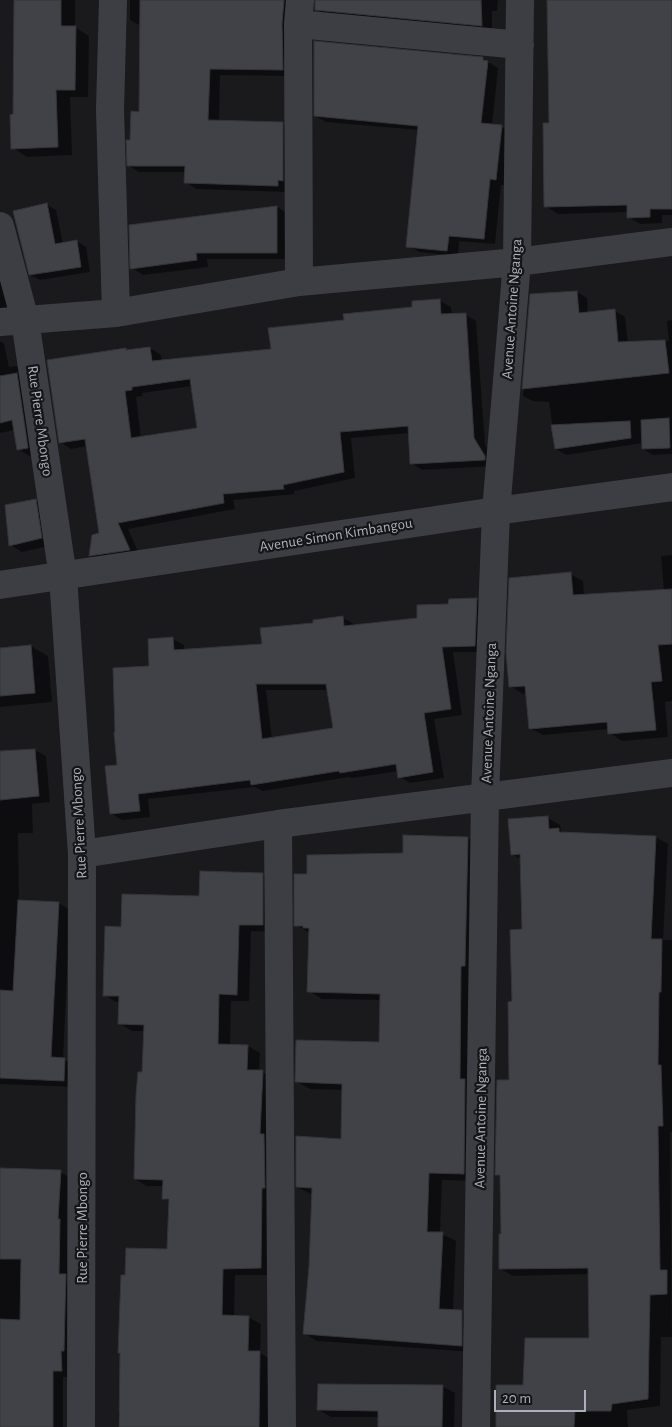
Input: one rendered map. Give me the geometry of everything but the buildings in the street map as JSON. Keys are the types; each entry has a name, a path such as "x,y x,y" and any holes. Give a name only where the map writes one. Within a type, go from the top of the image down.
{"street":[{"path":"113,0 110,110 116,313"},
{"name":"Avenue Antoine Nganga","path":"476,1427 486,797 496,511 517,262 520,0"},
{"path":"299,282 299,12 520,45"},
{"name":"Rue Pierre Mbongo","path":"0,226 12,321 63,577 82,854 81,1427"},
{"path":"12,321 116,313 299,282 517,262 672,242"},
{"name":"Avenue Simon Kimbangou","path":"0,585 496,511 672,487"},
{"path":"82,854 278,824 672,773"},
{"path":"278,824 282,1427"}]}
